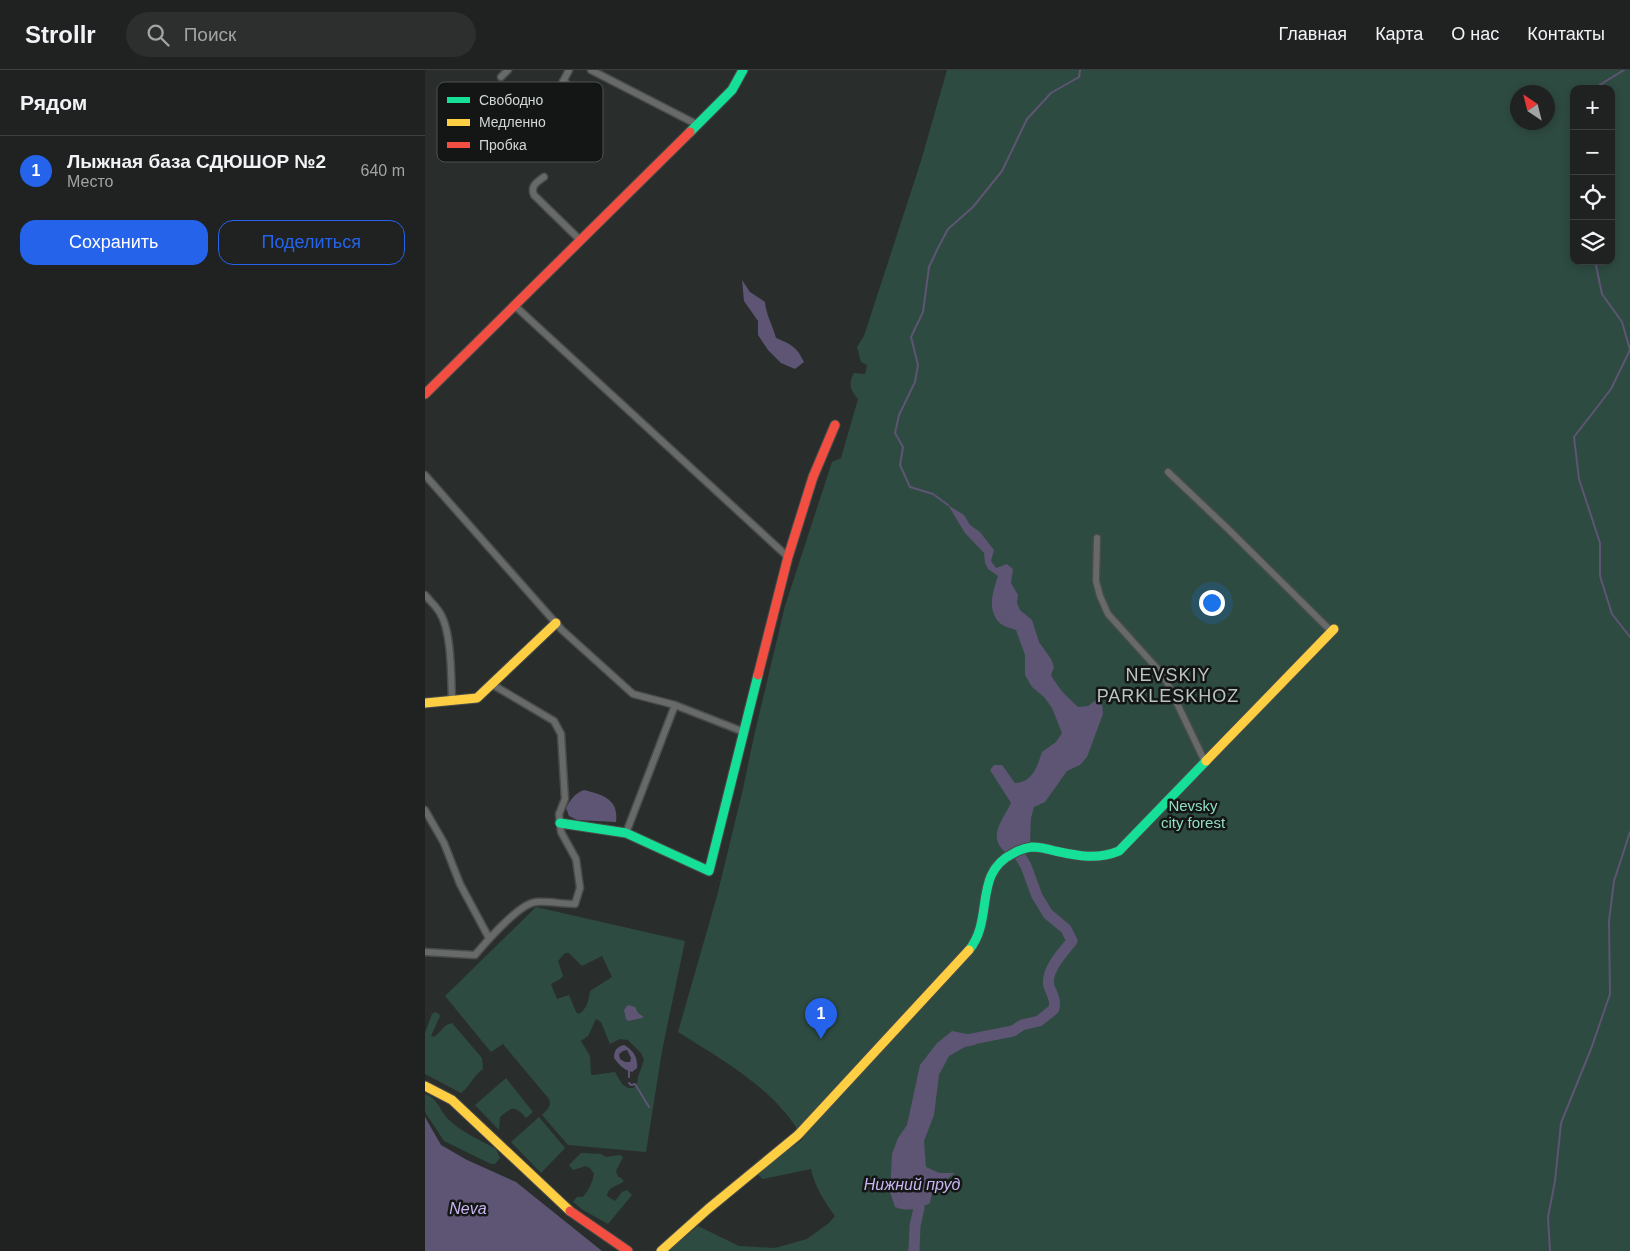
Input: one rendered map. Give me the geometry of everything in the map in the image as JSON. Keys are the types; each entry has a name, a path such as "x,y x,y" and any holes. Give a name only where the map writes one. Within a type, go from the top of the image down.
{"street":[{"path":"501,77 508,70"},
{"path":"563,81 569,70"},
{"path":"591,70 698,125"},
{"path":"425,394 698,125 732,90 743,70"},
{"path":"544,177 533,186 534,195 580,240"},
{"path":"514,305 788,557"},
{"path":"560,823 627,833 709,872 788,557 813,477 835,425"},
{"path":"661,1251 707,1209 798,1135 968,951 976,941 981,930 988,882 995,868 1006,855 1027,848 1039,847 1094,858 1107,857 1119,851 1333,630 1168,472"},
{"path":"425,474 555,624 633,694 675,705 744,732"},
{"path":"1097,538 1096,581 1099,596 1108,614 1164,676 1205,762"},
{"path":"425,596 441,614 446,626 451,661 452,701"},
{"path":"425,703 477,698 493,685 555,624"},
{"path":"425,952 475,955 489,938 523,906 534,902 575,904 580,888 576,859 561,832 559,814 565,799 561,734 554,721 493,685"},
{"path":"627,833 675,705"},
{"path":"425,810 444,843 460,884 489,938"},
{"path":"425,1086 452,1100 567,1210 628,1251"}],"green space":[{"name":"Nevsky city forest","path":"947,70 1630,70 1630,1251 668,1251 698,1226 739,1246 775,1248 807,1239 829,1223 835,1216 820,1194 811,1169 763,1179 756,1173 803,1139 779,1106 764,1091 731,1066 678,1032 717,896 785,606 832,462 841,458 858,399 851,386 852,377 854,373 865,374 867,365 861,362 857,347 864,336 921,161"},
{"path":"536,907 685,941 662,1051 646,1152 568,1145 542,1115 549,1106 549,1099 503,1044 491,1052 445,996","holes":["565,953 569,953 582,966 602,956 612,977 590,991 586,1007 579,1014 576,1012 569,995 557,999 551,984 563,976 558,961","596,1019 601,1022 610,1044 620,1039 628,1040 641,1053 644,1060 637,1084 633,1088 628,1088 622,1084 615,1072 591,1074 590,1056 581,1041 588,1036"]},
{"path":"435,1012 440,1016 431,1036 434,1037 446,1025 452,1023 482,1058 483,1069 461,1093 425,1074 425,1033 432,1014"},
{"path":"506,1078 533,1112 526,1118 519,1111 511,1109 500,1117 499,1130 475,1105"},
{"path":"425,1094 435,1101 446,1117 457,1127 496,1149 500,1158 495,1164 491,1164 444,1141 425,1112"},
{"path":"539,1117 565,1148 541,1173 511,1142"},
{"path":"581,1153 601,1154 606,1157 620,1155 623,1157 616,1171 618,1177 624,1181 611,1188 607,1196 615,1201 622,1192 627,1190 632,1195 608,1224 573,1202 577,1197 583,1197 590,1186 594,1174 586,1166 573,1170 569,1165"}],"water":[{"path":"742,280 750,292 765,302 776,338 786,342 799,353 804,362 795,369 781,363 768,350 758,335 758,321 744,301"},
{"path":"948,505 964,515 970,525 980,532 994,550 991,561 996,568 1007,564 1013,569 1011,583 1018,595 1017,603 1020,610 1032,620 1039,642 1051,659 1054,667 1051,675 1066,696 1078,707 1088,706 1096,700 1102,705 1103,714 1087,757 1080,765 1067,771 1045,802 1034,807 1031,818 1030,842 1005,852 997,840 997,834 998,828 1011,803 990,770 994,765 1002,765 1015,783 1026,780 1033,773 1042,752 1056,742 1062,733 1052,708 1044,697 1032,687 1025,675 1025,655 1016,630 1001,624 993,613 992,601 998,576 988,569 984,553 965,533"},
{"path":"584,790 603,796 612,803 615,808 616,822 577,820 569,816 566,808 571,799"},
{"path":"628,1005 635,1007 638,1013 644,1017 628,1021 624,1010"},
{"name":"Нижний пруд","path":"952,1031 982,1037 975,1045 965,1047 949,1056 939,1075 934,1115 924,1141 926,1167 939,1173 955,1173 933,1189 930,1203 913,1209 900,1209 895,1207 890,1192 892,1154 898,1138 907,1125 920,1065 937,1043"},
{"path":"624,1045 636,1057 637,1068 632,1072 622,1067 614,1058 615,1051","holes":["627,1050 631,1058 630,1062 625,1062 620,1059 619,1054"]},
{"name":"Neva","path":"425,1117 441,1145 467,1160 516,1182 602,1251 425,1251"},
{"path":"915,1226 919,1251 908,1251"}],"waterway":[{"path":"948,505 933,494 910,487 900,465 903,447 895,433 899,415 915,382 918,365 911,337 923,312 929,267 948,229 973,207 1002,171 1027,119 1051,93 1079,77 1080,70"},
{"path":"1600,85 1624,70"},
{"path":"1596,265 1602,294 1622,322 1630,350 1611,389 1574,437 1579,479 1600,543 1600,576 1612,614 1630,637"},
{"path":"1550,1251 1548,1217 1555,1181 1561,1123 1591,1049 1610,994 1609,921 1614,881 1630,832"},
{"path":"967,1040 1013,1031 1022,1025 1039,1021 1054,1009 1054,1000 1048,980 1052,968 1072,941 1066,929 1048,914 1037,896 1026,866 1018,853"},
{"path":"629,1071 629,1077"},
{"path":"629,1083 631,1085 635,1084 649,1107"},
{"path":"914,1251 915,1226 919,1208 916,1194"}],"traffic: fast":[{"path":"690,132 732,90 743,70"},
{"path":"560,823 626,833 709,871 758,675"},
{"path":"969,950 977,937 981,924 988,884 993,872 1001,862 1018,851 1032,847 1087,856 1103,856 1119,851 1206,761"}],"traffic: slow":[{"path":"425,703 477,698 556,623"},
{"path":"1206,761 1334,629"},
{"path":"661,1251 708,1209 798,1135 969,950"},
{"path":"425,1086 452,1100 570,1211"}],"traffic: jam":[{"path":"425,394 690,132"},
{"path":"758,675 788,557 813,477 835,425"},
{"path":"570,1211 628,1251"}],"place":[{"name":"Лыжная база СДЮШОР №2","path":"821,1039"}],"district":[{"name":"NEVSKIY PARKLESKHOZ","path":"1168,685"}]}
